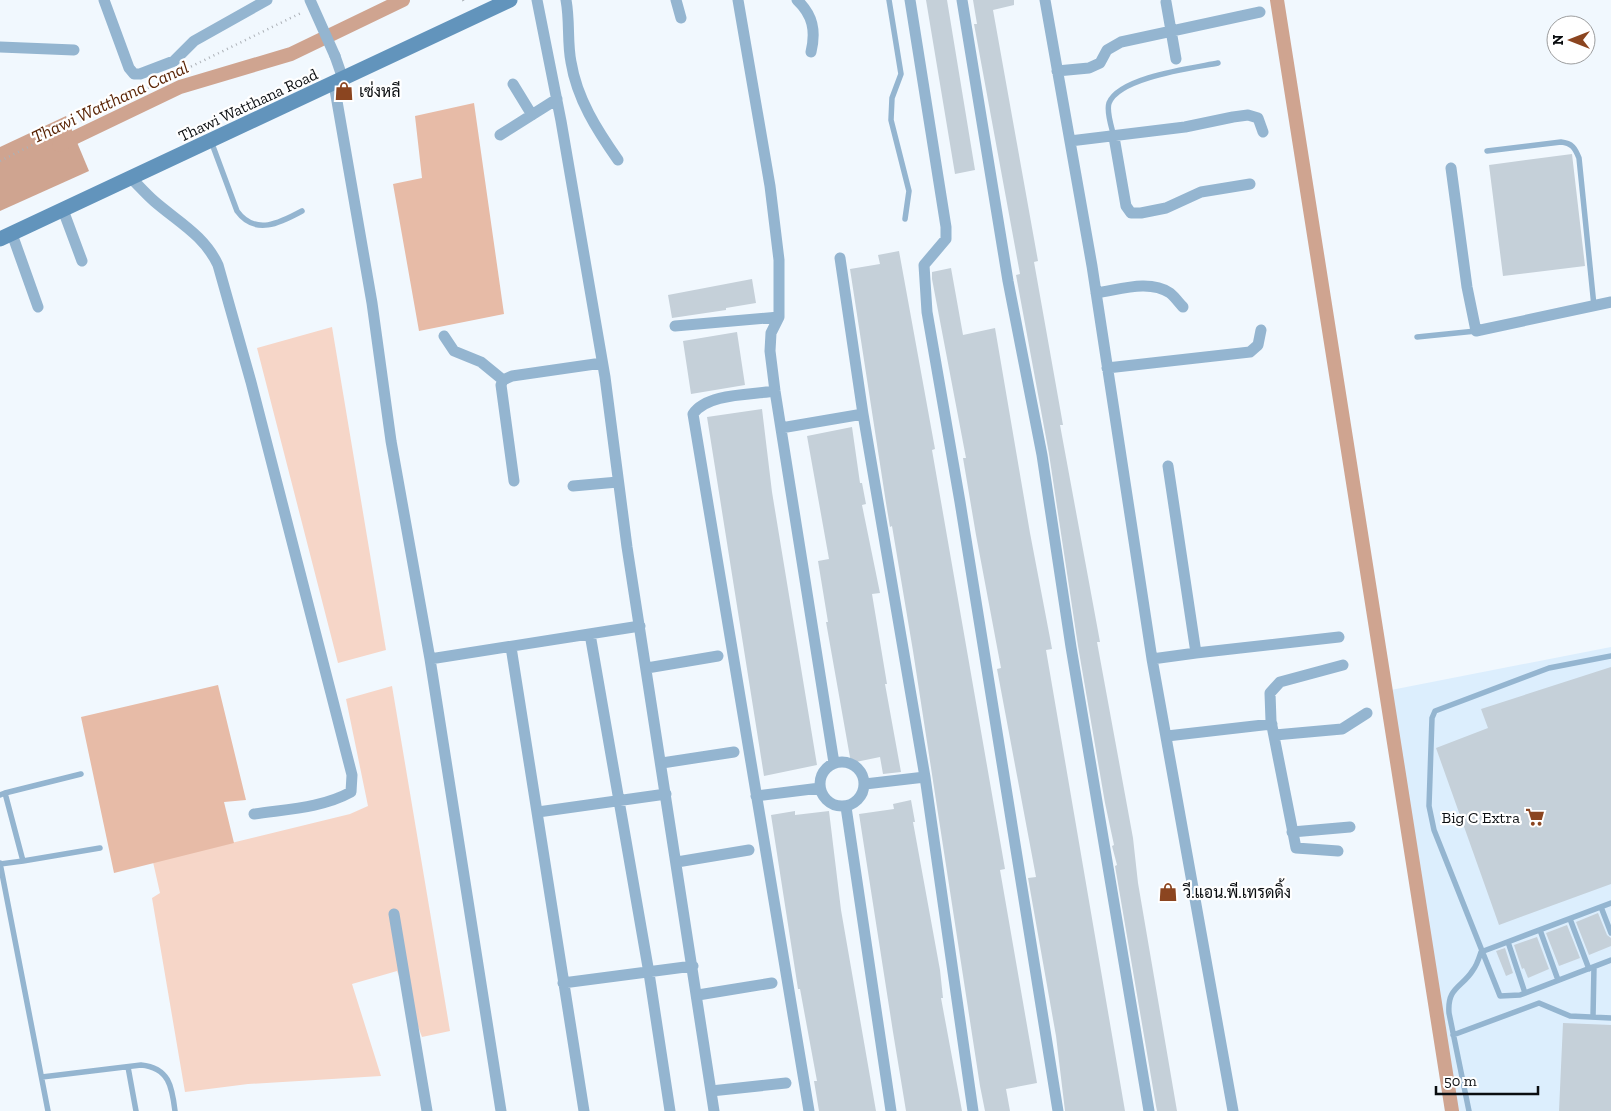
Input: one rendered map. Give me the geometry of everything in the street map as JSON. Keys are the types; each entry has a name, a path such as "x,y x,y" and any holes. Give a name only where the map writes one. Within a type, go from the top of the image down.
{"main road":[{"name":"Thawi Watthana Road","path":"6,237 510,0"}],"street":[{"path":"104,0 129,68 134,74 140,74 174,61 194,41 267,0"},
{"path":"537,0 557,99 602,363 618,482 698,995 714,1111"},
{"path":"566,0 570,61 576,87 594,124 618,160"},
{"path":"676,0 681,18"},
{"path":"738,0 770,186 779,254 779,317 771,332 770,342 775,391 834,763"},
{"path":"796,0 810,16 815,36 811,52"},
{"path":"910,0 946,227 946,239 924,265 927,312 960,502 1058,1111"},
{"path":"962,0 1008,282 1042,455 1071,647 1149,1111"},
{"path":"1045,0 1096,294 1152,659 1233,1111"},
{"path":"1166,2 1176,59"},
{"path":"310,4 335,56 391,441 430,660 501,1111"},
{"path":"1057,72 1089,68 1100,63 1107,50 1121,42 1260,12"},
{"path":"0,47 74,50"},
{"path":"513,84 532,114"},
{"path":"500,135 557,99"},
{"path":"1070,141 1114,137 1248,115 1258,118 1263,132"},
{"path":"1114,137 1126,206 1131,213 1166,208 1201,192 1250,184"},
{"path":"1451,168 1467,287 1476,331 1611,302"},
{"path":"132,179 153,200 198,235 211,249 218,265 251,382 352,775 351,792 341,797 316,805 254,814"},
{"path":"63,210 82,261"},
{"path":"6,237 38,307"},
{"path":"840,258 863,414 925,777 973,1111"},
{"path":"1096,294 1141,286 1170,293 1184,307"},
{"path":"675,326 779,317"},
{"path":"1107,368 1250,352 1258,345 1261,330"},
{"path":"444,336 454,351 481,362 503,380"},
{"path":"514,481 501,385 503,380 512,376 602,363"},
{"path":"775,391 710,400 698,406 693,414 809,1111"},
{"path":"781,428 863,414"},
{"path":"1168,466 1196,653"},
{"path":"574,486 618,482"},
{"path":"430,660 640,626"},
{"path":"590,634 620,800 670,1111"},
{"path":"1152,659 1338,637"},
{"path":"511,647 584,1111"},
{"path":"648,668 718,656"},
{"path":"1338,852 1296,848 1273,729 1270,692 1280,682 1343,665"},
{"path":"1167,736 1273,729 1342,729 1367,713"},
{"path":"662,763 734,752"},
{"path":"834,763 851,763 858,768 865,784 860,799 846,807 829,803 820,788 822,773 834,763"},
{"path":"865,784 925,777"},
{"path":"756,796 820,788"},
{"path":"538,812 666,794"},
{"path":"846,807 892,1111"},
{"path":"1292,832 1350,827"},
{"path":"677,862 748,850"},
{"path":"394,914 427,1111"},
{"path":"563,983 693,966"},
{"path":"698,995 772,983"},
{"path":"712,1091 786,1082"}],"lane":[{"path":"889,0 901,74 892,98 891,120 909,191 905,219"},
{"path":"1114,137 1108,108 1110,102 1117,94 1149,77 1218,63"},
{"path":"211,141 237,211 244,221 259,226 271,224 302,211"},
{"path":"1487,151 1561,142 1568,142 1574,147 1579,158 1594,306"},
{"path":"1417,337 1476,331"},
{"path":"1611,656 1550,668 1444,707 1433,714 1429,806 1431,821 1481,952 1500,996 1510,997 1525,993 1611,960"},
{"path":"23,861 3,794 81,774"},
{"path":"48,1111 0,863 100,848"},
{"path":"1469,1111 1449,1013 1450,999 1454,989 1472,972 1481,952 1611,903"},
{"path":"1601,906 1611,933"},
{"path":"1570,918 1591,968 1593,1017"},
{"path":"1540,930 1558,980"},
{"path":"1508,942 1525,993"},
{"path":"1454,1035 1539,1003 1568,1015 1611,1018"},
{"path":"42,1076 154,1066 163,1071 168,1081 175,1111"},
{"path":"128,1067 136,1111"}],"path":[{"path":"0,161 310,4"}],"shaded area":[{"path":"474,103 504,314 419,331 393,184 422,178 415,116"},
{"path":"66,116 89,171 0,211 0,147"},
{"path":"332,327 386,650 338,663 257,348"},
{"path":"1611,647 1611,1111 1453,1111 1433,1015 1386,691"},
{"path":"218,685 246,800 224,802 234,843 114,873 81,717"},
{"path":"392,686 450,1031 422,1037 397,971 352,984 381,1076 248,1084 185,1092 152,898 160,893 153,862 350,814 368,806 346,699"}],"building":[{"path":"926,0 947,0 975,170 955,174"},
{"path":"973,0 1014,0 1014,5 993,10 1038,261 1034,262 1063,425 1060,425 1100,642 1097,642 1133,838 1138,883 1177,1111 1157,1111 1156,1106 1115,866 1117,865 1112,846 1114,845 1078,646 1049,454 1016,275 1020,274 974,24 977,24"},
{"path":"1572,154 1585,266 1503,276 1489,165"},
{"path":"899,251 935,449 932,450 1005,869 1000,870 1037,1083 1006,1089 1010,1111 985,1111 980,1086 913,651 892,526 890,527 886,503 850,269 880,264 878,255"},
{"path":"951,268 963,335 995,328 1052,649 1046,650 1125,1111 1065,1111 1056,1036 1028,878 1036,877 997,669 1001,668 963,458 966,458 932,279 932,272"},
{"path":"752,279 756,303 726,308 726,310 672,318 668,295"},
{"path":"737,332 745,385 691,394 683,341"},
{"path":"762,409 772,492 817,765 764,776 707,417"},
{"path":"852,427 860,483 862,483 866,504 862,505 880,593 872,594 887,684 885,684 901,772 883,774 880,757 851,763 826,622 828,622 818,561 829,559 807,436"},
{"name":"Big C Extra","path":"1611,667 1611,884 1499,925 1436,748 1488,728 1481,709"},
{"path":"911,800 915,822 913,822 940,970 943,998 941,998 962,1111 906,1111 893,1032 859,814 894,809 893,804"},
{"path":"795,811 795,815 829,811 841,910 876,1111 819,1111 814,1081 817,1081 800,989 798,989 771,815"},
{"path":"1598,913 1607,935 1611,938 1611,946 1589,955 1576,922"},
{"path":"1567,925 1580,958 1559,966 1546,933"},
{"path":"1537,937 1549,969 1528,978 1524,968 1522,969 1514,945"},
{"path":"1505,948 1513,973 1506,976 1496,951"},
{"path":"1563,1023 1611,1025 1611,1111 1559,1111"}],"waterway":[{"name":"Thawi Watthana Canal","path":"59,145 180,87 291,54 403,0"},
{"path":"1277,0 1452,1111"}],"place":[{"name":"เซ่งหลี","path":"344,91"},
{"name":"Big C Extra","path":"1535,817"},
{"name":"วี.แอน.พี.เทรดดิ้ง","path":"1168,892"}]}
